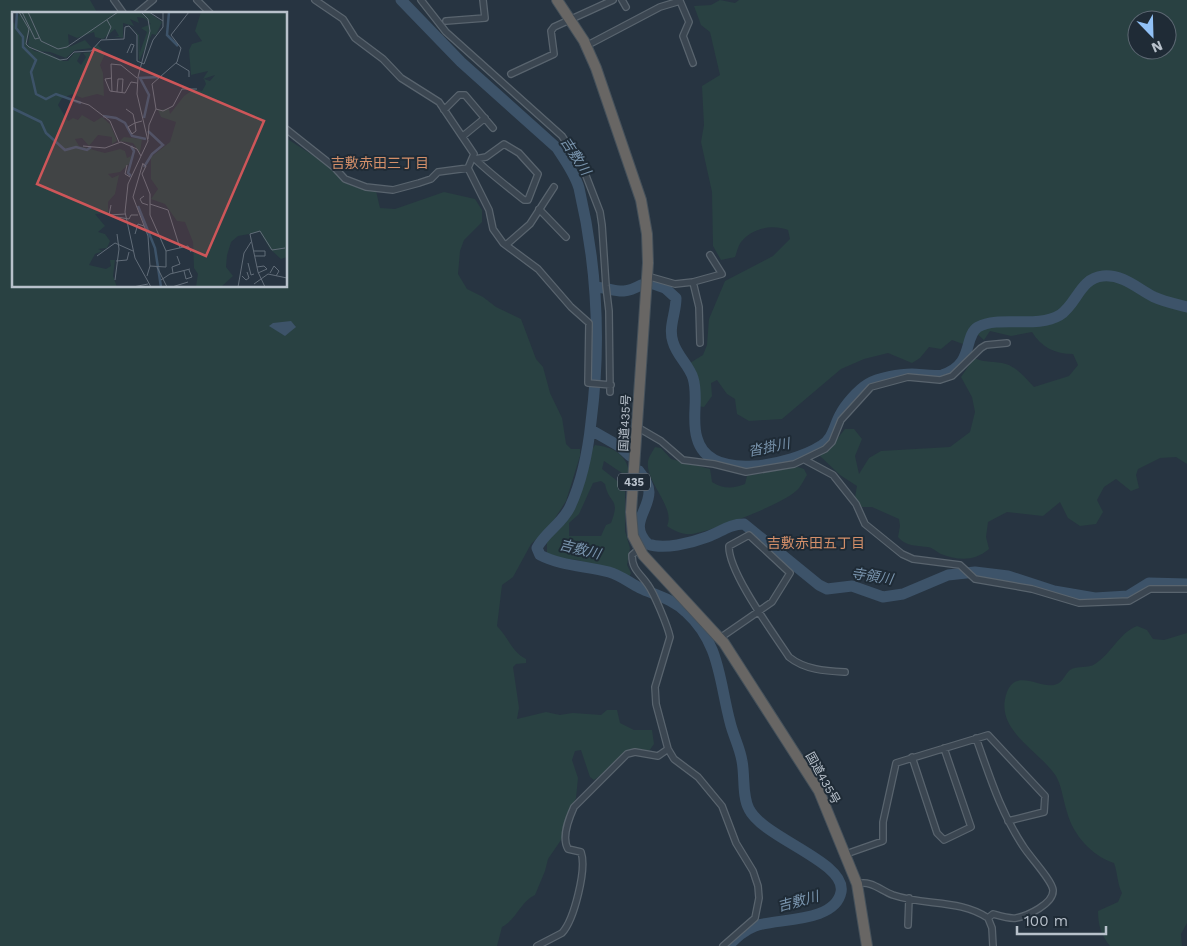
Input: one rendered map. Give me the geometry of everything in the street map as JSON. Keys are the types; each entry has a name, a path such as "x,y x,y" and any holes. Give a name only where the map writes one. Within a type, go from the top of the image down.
{"highway":[{"name":"国道435号","path":"557,0 586,46 596,68 641,200 647,234 647,276 631,512 633,536 639,549 720,638 819,791 857,884 867,946"}],"street":[{"path":"114,0 123,12"},
{"path":"138,12 153,0"},
{"path":"197,0 209,12"},
{"path":"315,0 343,19 355,38 383,59 401,78 432,97 463,136 474,154 474,158 524,200 528,200 538,174 519,153 502,144 486,157 474,158"},
{"path":"421,0 446,32 562,136 575,153 592,187 600,212 609,311 608,385 610,392"},
{"path":"446,21 453,17 485,21 483,0"},
{"path":"511,74 554,54 551,31 570,19 613,0"},
{"path":"622,0 626,7"},
{"path":"586,46 660,7 680,1 689,22 683,36 693,63"},
{"path":"444,110 459,95 465,95 493,128"},
{"path":"463,136 485,118"},
{"path":"288,131 334,166 345,180 378,189 393,190 425,181 438,172 468,168"},
{"path":"468,168 474,158"},
{"path":"468,168 489,210 493,229 506,245 538,269 571,307 589,323 588,383 608,385"},
{"path":"506,245 530,224 554,187"},
{"path":"539,210 566,237"},
{"path":"647,276 675,284 693,282 722,274 710,255"},
{"path":"693,282 700,307 700,343"},
{"path":"637,427 661,441 683,460 714,464 746,472 776,468 805,460 832,442 841,420 871,387 908,377 940,380 960,370 972,356 986,345 1007,343"},
{"path":"805,460 833,476 856,504 866,524 902,554 913,559 960,565 973,577 993,584 1032,589 1078,603 1129,601 1150,589 1186,589"},
{"path":"720,638 759,611 772,602 790,572 750,535 746,535 728,546 728,550 734,568 759,611 795,662 819,670 845,672"},
{"path":"639,549 632,554 632,564 636,573 650,588 670,636 660,664 655,696 668,748 674,759 698,777 722,806 736,842 756,878 759,898 755,918 723,946"},
{"path":"846,854 883,841 883,822 896,763 988,735 1045,796 1044,812 1008,822"},
{"path":"976,738 1004,816 1034,862 1049,881 1053,890 1051,898 1046,904 1030,914 1014,918 993,914 988,918"},
{"path":"537,946 562,933 574,904 584,863 581,852 568,849 566,845 569,818 574,807 627,754 635,752 658,756 668,748"},
{"path":"912,757 937,833 944,840 971,827 944,748"},
{"path":"857,884 867,883 894,895 945,906 960,905 988,918 992,928 990,945"},
{"path":"908,925 909,898"}],"green space":[{"path":"0,0 90,0 97,12 12,12 12,288 288,288 288,139 331,167 343,181 352,186 376,191 380,208 395,209 444,192 475,199 482,210 482,222 464,240 460,251 458,274 467,289 483,297 496,307 521,319 536,359 543,367 550,393 562,418 566,444 571,449 580,449 580,456 566,501 550,526 531,544 513,577 502,585 497,626 517,652 526,659 526,663 516,664 513,667 519,708 517,719 546,712 560,715 573,713 601,715 607,710 617,710 620,723 634,730 652,730 654,744 649,751 630,751 624,754 594,780 590,777 581,750 575,751 572,760 578,778 576,798 569,811 561,840 548,859 535,895 502,927 497,946 0,946"},
{"path":"720,0 735,3 739,0 1187,0 1187,464 1176,457 1160,458 1138,469 1136,475 1139,488 1131,491 1116,479 1104,487 1097,500 1103,512 1096,524 1080,526 1068,518 1060,502 1043,516 1007,512 988,522 986,537 989,549 978,556 960,559 941,554 929,547 915,546 901,540 898,537 899,519 872,507 862,507 855,497 857,486 840,475 820,456 829,449 845,429 854,429 862,439 855,456 859,474 869,458 881,451 950,447 970,432 975,412 972,397 961,377 974,358 1006,364 1014,368 1034,387 1069,376 1078,365 1073,354 1060,353 1049,349 1032,332 1011,336 990,331 984,340 976,333 970,331 963,344 952,340 941,349 929,347 920,358 912,363 888,353 864,359 841,369 782,419 749,421 737,414 735,399 727,394 717,380 711,383 712,396 704,407 698,406 697,376 690,363 703,355 707,345 709,319 725,281 773,256 790,239 788,230 782,228 769,227 756,230 740,244 735,257 721,260 713,246 712,192 701,142 704,125 702,86 720,75 710,32 701,25 694,6 711,5"},
{"path":"595,445 612,449 621,455 629,471 625,475 604,461 602,469 625,487 625,531 630,548 627,565 631,573 629,578 578,560 559,558 547,554 547,540 560,527 575,504 584,477 587,460","holes":["601,481 605,484 615,505 611,523 606,525 601,536 569,536 569,523 579,514 593,483"]},
{"path":"655,447 661,448 671,459 710,469 712,482 724,487 736,487 745,484 747,476 798,467 804,469 807,475 798,489 776,503 746,517 715,528 685,534 667,526 669,519 667,511 648,469 648,461"},
{"path":"1137,626 1147,630 1153,639 1164,640 1187,633 1187,923 1181,934 1182,946 1110,946 1104,938 1098,911 1118,902 1122,893 1114,863 1098,855 1084,844 1070,821 1056,776 1020,739 1006,718 1004,705 1007,692 1011,685 1017,681 1030,681 1044,685 1057,684 1073,669 1095,664 1125,633"}],"water":[{"path":"291,321 296,327 285,336 269,326 273,323"}],"waterway":[{"name":"吉敷川","path":"401,0 461,62 557,148 572,172 579,188 590,246 596,305 594,393 588,444 578,487 567,513 540,542 537,548 540,555 548,559 617,575 640,588 664,598 686,612 706,636 717,663 730,722 741,756 744,792 749,809 757,820 818,860 831,870 839,881 841,892 836,902 828,909 804,918 755,926 737,937 728,946"},
{"name":"沓掛川","path":"651,283 665,288 676,298 672,336 675,347 689,369 695,385 695,431 697,438 705,452 718,461 734,465 753,466 773,464 792,459 821,446 833,432 845,407 868,384 895,376 912,374 942,375 959,365 964,358 971,337 978,327 997,322 1040,321 1060,315 1071,305 1084,286 1095,278 1103,276 1117,277 1154,297 1187,307"},
{"name":"沓掛川","path":"596,287 623,291 641,285"},
{"name":"寺領川","path":"591,430 619,446 630,456"},
{"name":"寺領川","path":"639,471 649,489 648,499 640,524 642,537 648,544 669,546 686,543 707,537 729,527 744,524 819,585 827,589 852,586 883,597 903,594 948,575 975,572 1008,576 1054,591 1095,598 1128,596 1149,583 1187,584"}],"district":[{"name":"吉敷赤田三丁目","path":"380,163"},
{"name":"吉敷赤田五丁目","path":"816,543"}]}
